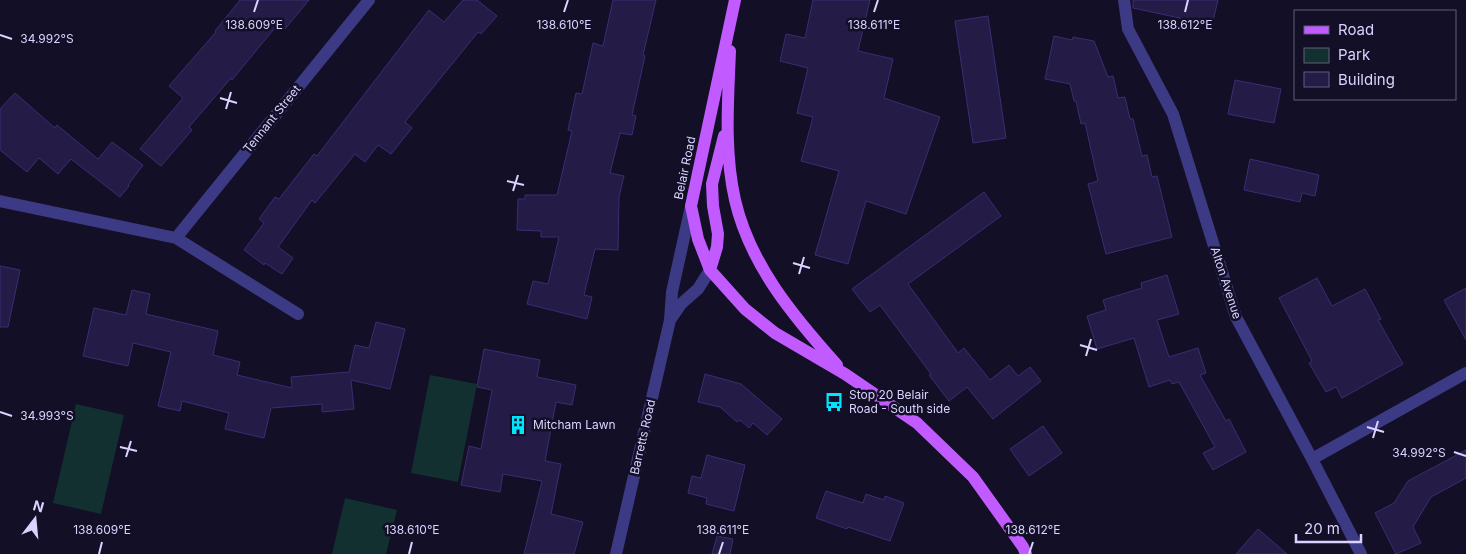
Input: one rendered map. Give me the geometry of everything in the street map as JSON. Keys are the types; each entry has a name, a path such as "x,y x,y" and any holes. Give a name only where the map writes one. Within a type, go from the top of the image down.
{"main road":[{"name":"Belair Road","path":"734,0 691,206 698,239 710,270 745,309 775,333 845,374 917,423 973,477 1026,554"},
{"name":"Belair Road","path":"731,19 728,140 736,200 744,226 762,268 775,289 810,335 845,374"},
{"path":"710,270 717,247 718,234 713,206 712,184 728,122"}],"street":[{"name":"Alton Avenue","path":"1124,0 1128,29 1173,114 1236,317 1361,554"},
{"name":"Tennant Street","path":"176,238 366,1"},
{"path":"0,200 176,238 298,314"},
{"name":"Barretts Road","path":"616,554 670,320 672,292 691,206"},
{"name":"Barretts Road","path":"670,320 681,304 698,289 710,270"},
{"path":"1312,459 1466,374"}],"green space":[{"path":"430,375 477,384 458,482 411,473"},
{"path":"76,404 124,415 101,514 53,503"},
{"path":"345,498 397,510 386,554 332,554"}],"building":[{"path":"240,0 309,0 285,29 278,24 232,80 231,78 189,127 192,130 161,166 140,149 183,98 169,86 216,32"},
{"path":"463,0 477,0 497,16 481,34 478,32 405,122 412,128 391,154 378,145 365,162 355,154 315,203 312,200 278,247 293,258 282,274 265,263 264,265 244,250 264,223 259,219 275,197 279,199 314,154 317,156 429,10 444,22"},
{"path":"613,0 656,0 632,115 636,116 632,135 620,133 610,173 624,176 619,197 618,250 595,249 584,295 592,297 587,319 527,304 533,281 548,284 559,237 541,237 541,231 517,230 518,199 525,199 525,195 557,195 572,131 568,130 576,93 582,94 593,43 603,46"},
{"path":"813,0 870,0 858,51 893,59 884,98 940,117 906,214 866,201 848,264 815,255 839,171 801,161 813,117 797,113 808,68 780,61 786,34 805,38"},
{"path":"1133,0 1218,0 1212,25 1133,8"},
{"path":"988,16 1006,138 973,143 955,21"},
{"path":"1054,36 1072,40 1073,37 1094,41 1108,77 1113,76 1118,98 1125,97 1130,119 1133,119 1142,156 1147,155 1152,177 1157,176 1172,237 1106,254 1088,184 1098,181 1085,123 1081,124 1070,84 1045,79"},
{"path":"1235,80 1281,89 1274,123 1228,114"},
{"path":"15,93 55,128 57,125 98,159 112,142 143,165 120,197 71,159 58,174 39,158 27,172 0,150 0,109"},
{"path":"1250,159 1319,175 1315,196 1302,193 1300,202 1244,190"},
{"path":"984,192 1001,216 908,284 958,353 964,348 990,380 1009,365 1018,376 1030,367 1041,381 993,419 967,387 949,401 880,305 870,312 852,289"},
{"path":"0,266 20,270 8,327 0,327"},
{"path":"1167,275 1179,314 1157,320 1169,357 1198,348 1206,373 1200,375 1226,421 1229,419 1246,452 1213,470 1203,453 1215,447 1179,382 1172,384 1170,380 1149,387 1134,338 1097,349 1087,316 1106,310 1103,300 1142,288 1141,283"},
{"path":"1317,278 1332,306 1365,289 1381,319 1378,320 1403,364 1342,398 1336,387 1326,392 1309,363 1312,361 1279,298"},
{"path":"1466,288 1466,340 1444,300"},
{"path":"132,290 150,294 146,314 218,331 213,355 240,362 237,375 292,388 291,377 349,372 355,345 369,348 376,322 405,329 390,389 351,380 354,409 322,412 322,404 271,408 264,438 225,429 229,413 182,401 180,411 158,406 171,352 133,343 128,366 83,356 94,308 126,315"},
{"name":"Mitcham Lawn","path":"484,349 540,360 537,377 576,385 572,405 556,402 545,461 561,464 551,514 583,522 574,554 524,554 542,481 503,474 500,492 461,485 469,446 481,449 492,390 477,387"},
{"path":"705,374 741,384 782,419 767,435 753,423 749,428 740,420 737,422 720,407 698,402"},
{"path":"1043,426 1062,453 1029,476 1010,449"},
{"path":"1466,450 1466,478 1431,497 1413,527 1421,543 1396,554 1375,513 1394,503 1408,481"},
{"path":"707,455 745,465 734,511 706,504 707,498 688,493 692,476 701,478"},
{"path":"826,491 863,503 866,494 884,500 885,496 904,503 890,541 816,518"},
{"path":"1258,529 1287,554 1236,554"},
{"path":"717,536 733,539 730,554 712,554"}],"place":[{"name":"Stop 20 Belair Road - South side","path":"834,402"},
{"name":"Mitcham Lawn","path":"518,425"}]}
